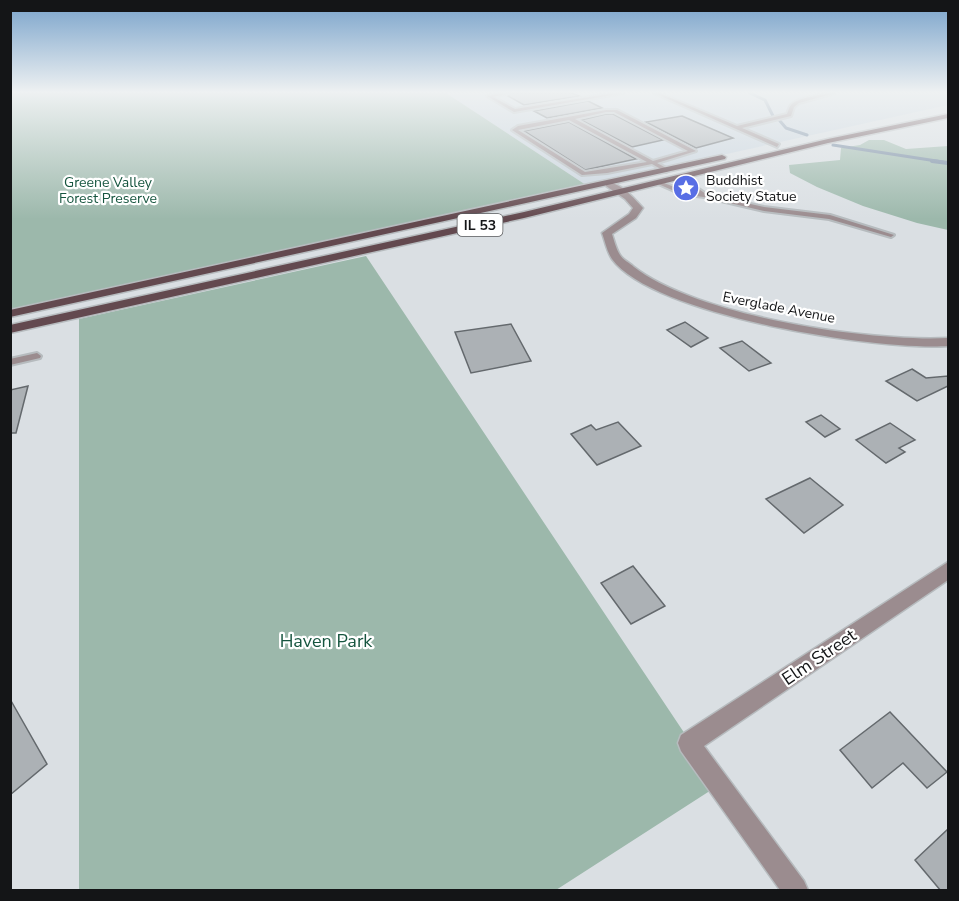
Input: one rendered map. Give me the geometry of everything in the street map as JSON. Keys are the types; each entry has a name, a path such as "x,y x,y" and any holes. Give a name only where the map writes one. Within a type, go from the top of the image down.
{"main road":[{"name":"IL 53","path":"10,314 609,184 822,135"},
{"name":"IL 53","path":"10,329 621,192 857,135"}],"street":[{"name":"Everglade Avenue","path":"609,184 638,208 633,216 618,224 608,233 610,250 620,263 634,273 679,296 735,315 857,337 897,342 948,342"},
{"name":"Elm Street","path":"795,891 689,743 948,570"}],"lane":[{"path":"524,135 584,174 693,150 663,135"},
{"path":"602,135 666,170"},
{"path":"752,135 777,145"},
{"path":"679,178 704,195"},
{"path":"659,183 681,192 764,209 830,217 891,235"},
{"path":"10,362 37,356"}],"shaded area":[{"path":"510,135 812,135 586,185"}],"green space":[{"name":"Greene Valley Forest Preserve","path":"10,135 510,135 586,185 11,313"},
{"path":"869,140 884,140 906,149 948,146 948,230 863,206 790,173 789,165 840,160 841,148 860,145"},
{"name":"Haven Park","path":"366,256 719,785 556,890 79,890 79,319"}],"building":[{"path":"530,135 593,135 636,159 585,170"},
{"path":"609,135 653,135 663,140 632,147"},
{"path":"671,135 726,135 733,138 696,148"},
{"path":"685,322 708,338 691,347 667,330"},
{"path":"511,324 531,361 471,373 455,332"},
{"path":"742,341 771,363 749,371 720,348"},
{"path":"912,369 926,378 948,376 948,386 917,401 886,381"},
{"path":"28,386 16,433 10,433 10,390"},
{"path":"821,415 840,429 825,437 806,422"},
{"path":"618,422 641,446 597,465 571,434 591,425 596,430"},
{"path":"890,423 915,440 899,448 905,452 886,463 856,440"},
{"path":"810,478 843,505 804,533 766,499"},
{"path":"633,566 665,606 631,624 601,583"},
{"path":"10,699 47,764 10,795"},
{"path":"890,712 947,772 927,788 903,763 872,788 840,750"},
{"path":"948,829 948,891 941,891 915,860"}],"waterway":[{"path":"833,145 943,162"},
{"path":"932,161 948,163"}],"place":[{"name":"Buddhist Society Statue","path":"686,188"}]}
